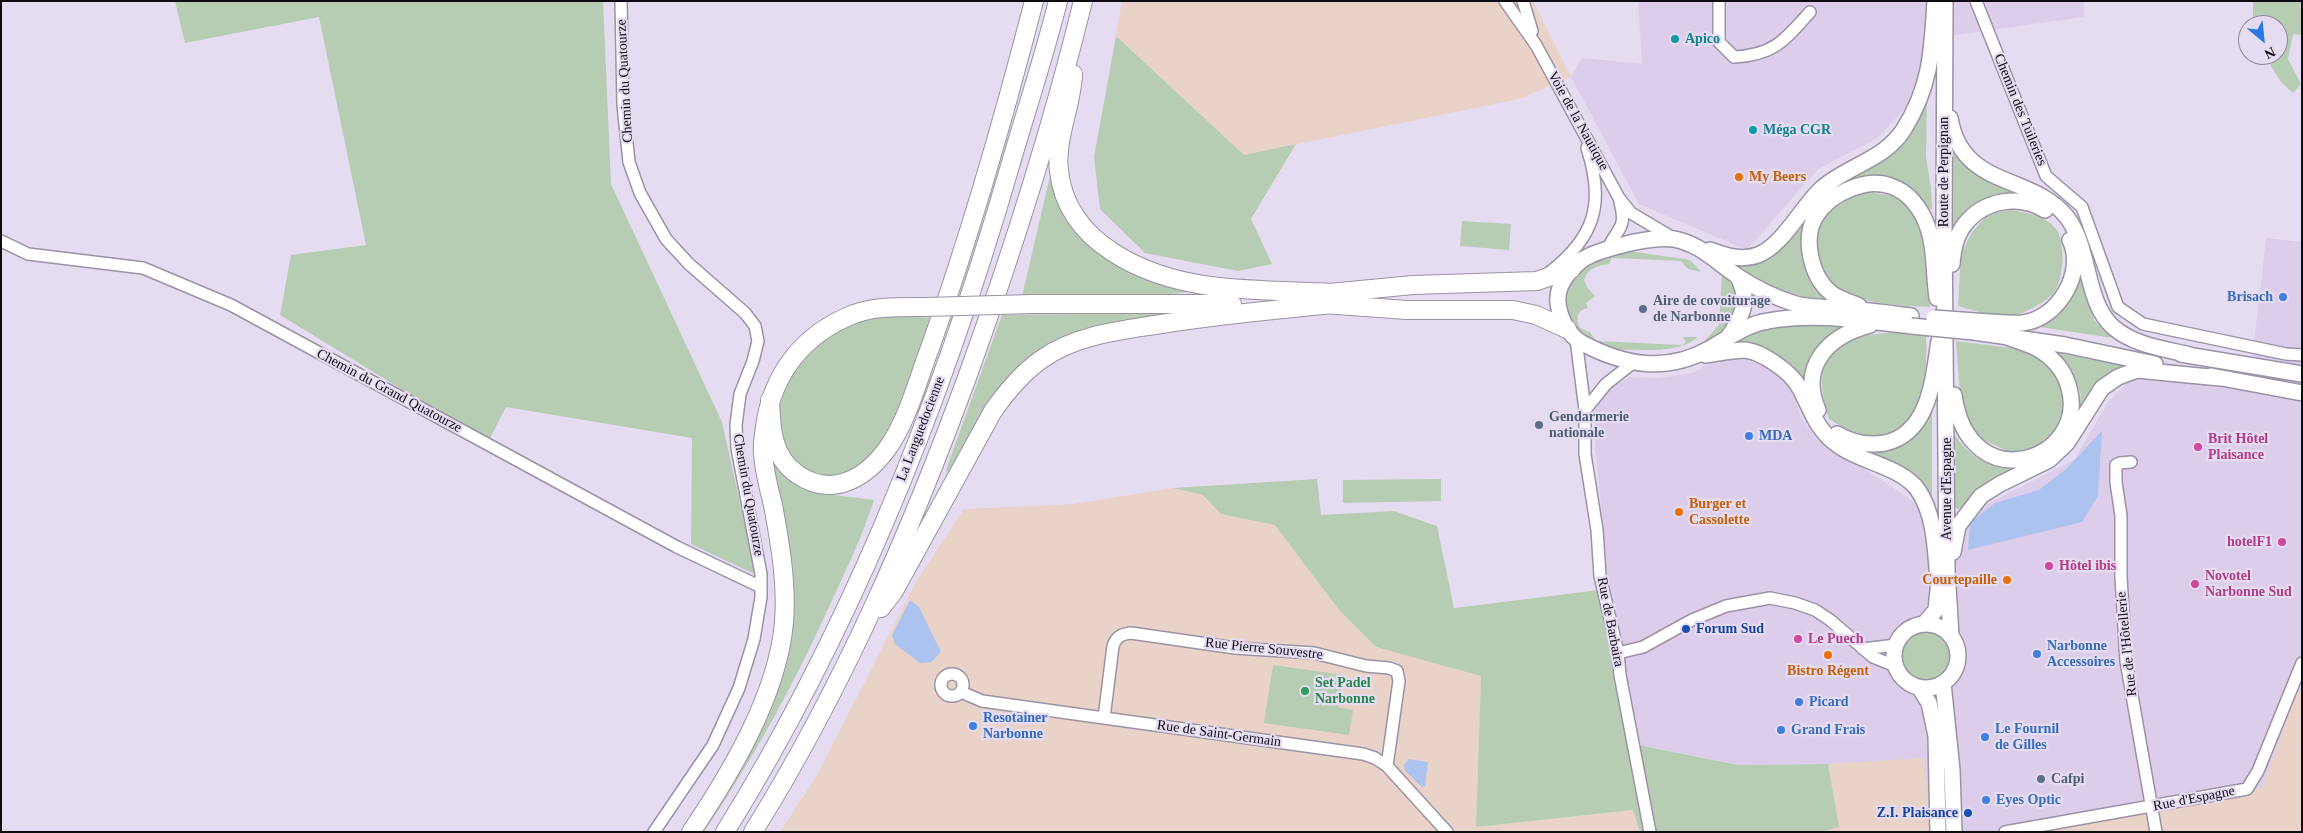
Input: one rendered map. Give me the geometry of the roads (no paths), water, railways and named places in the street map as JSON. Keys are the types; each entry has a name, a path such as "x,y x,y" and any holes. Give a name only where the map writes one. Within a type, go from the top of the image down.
{"highway":[{"path":"770,400 771,430 778,454 791,470 807,481 828,485 855,480 872,467 887,449 908,406 951,287 1034,1"},
{"name":"La Languedocienne","path":"725,832 787,725 835,632 893,504 964,316 992,230 1058,1"},
{"name":"La Languedocienne","path":"753,832 806,741 864,628 912,520 988,320 1048,132 1083,1"},
{"path":"1074,39 1073,87 1059,151 1059,171 1065,198 1077,220 1096,241 1120,258 1163,274 1209,286 1332,299 1408,310 1513,310 1536,315 1572,334"},
{"path":"864,628 894,591 993,411 1008,390 1042,358 1075,342 1128,329 1413,285 1537,282 1571,269"},
{"path":"692,832 716,796 752,727 776,666 784,622 784,574 777,526 762,453 770,400 782,372 801,347 825,328 854,314 878,308 1033,304 1212,304 1332,299"}],"main road":[{"path":"1883,323 1796,316 1764,321 1728,337 1696,356 1680,362 1657,365 1634,362 1599,352 1572,334 1559,311 1558,299 1571,269 1587,257 1608,248 1630,243 1673,238 1725,256 1744,259 1759,254 1772,245 1822,188 1886,149 1903,131 1923,93 1932,57 1936,1"},
{"name":"Route de Perpignan","path":"1936,1 1942,310"},
{"name":"Route de Perpignan","path":"1942,342 1945,1"},
{"path":"1945,70 1950,121 1962,152 1980,168 2010,184 2047,200 2066,217 2079,239 2099,305 2113,327 2131,338 2146,344 2190,355"},
{"path":"1872,311 1831,292 1821,280 1814,267 1810,250 1811,232 1816,216 1830,200 1849,190 1871,184 1892,186 1909,196 1923,216 1933,241 1934,275 1942,310"},
{"path":"1942,310 1954,245 1964,224 1981,209 1999,202 2023,201 2036,204 2050,213 2064,227 2073,245 2075,264 2070,284 2062,299 2046,314 2023,323 1974,326"},
{"path":"1699,247 1738,277 1768,294 1799,305 1872,311 1911,321"},
{"path":"1728,337 1742,317 1744,289 1738,277"},
{"path":"1942,342 1927,400 1917,422 1909,431 1888,442 1877,444 1855,442 1834,432 1820,415 1815,402 1812,379 1817,363 1826,347 1841,335 1856,329 1883,323 1911,321 1974,326 2134,349 2190,355 2302,374"},
{"path":"1942,342 1957,415 1968,437 1979,449 1993,457 2012,460 2036,456 2053,443 2068,425 2072,408 2071,395 2061,368 2041,350 1974,326"},
{"path":"2007,337 2065,345 2220,378 2302,393"},
{"name":"Avenue d'Espagne","path":"1942,342 1947,570 1951,636"},
{"name":"Avenue d'Espagne","path":"1924,624 1936,610 1939,592 1942,342"},
{"path":"1696,356 1745,350 1768,359 1786,371 1798,385 1814,421 1824,434 1840,447 1903,476 1917,488 1932,521 1939,592"},
{"path":"1947,570 1958,526 1981,496 2000,484 2049,460 2067,443 2102,388 2118,377 2137,370 2220,378"},
{"path":"1924,624 1943,629 1951,636 1957,648 1956,666 1943,683 1934,687 1919,687 1906,681 1895,666 1896,645 1904,632 1924,624"},
{"path":"1943,683 1952,770 1954,832"},
{"path":"1919,687 1930,703 1936,736 1938,832"}],"street":[{"name":"Chemin du Quatourze","path":"621,1 623,105 629,162 640,193 666,239 689,264 745,313 755,326 758,341 753,361 740,394 736,425 738,448 762,574 754,639 739,688 713,745 654,832"},
{"name":"Voie de la Nautique","path":"1505,1 1536,45 1619,198 1631,213 1673,238"},
{"name":"Voie de la Nautique","path":"1522,1 1536,45"},
{"path":"1719,1 1719,42 1734,57 1754,56 1785,40 1810,12"},
{"name":"Chemin des Tuileries","path":"1976,1 2046,176 2082,207 2118,307 2143,324 2286,354 2302,355"},
{"path":"1537,282 1570,256 1580,244 1592,220 1597,194 1590,156 1580,128"},
{"name":"Voie de la Nautique","path":"1608,248 1621,227 1623,215 1619,198"},
{"name":"Chemin du Grand Quatourze","path":"1,241 28,254 144,268 231,305 677,547 761,587"},
{"name":"Rue de Barbaira","path":"1572,334 1585,410 1585,454 1597,530 1600,576 1618,653 1620,675 1650,832"},
{"path":"1585,410 1606,384 1634,362"},
{"name":"Rue de l'Hôtellerie","path":"2130,462 2120,462 2116,466 2116,482 2121,516 2126,661 2151,808"},
{"path":"1618,653 1643,647 1692,620 1726,606 1770,598 1795,603 1815,610 1830,620 1863,650 1873,657 1895,666"},
{"name":"Rue Pierre Souvestre","path":"1104,718 1113,646 1116,639 1123,634 1131,633 1235,648 1314,653 1366,666 1389,668 1397,671 1399,681 1387,766"},
{"path":"1863,650 1896,645"},
{"name":"Rue d'Espagne","path":"2005,832 2151,808 2247,789 2258,771 2302,663"},
{"name":"Rue de Saint-Germain","path":"961,692 982,701 1364,754 1376,758 1387,766 1446,832"},
{"path":"2151,808 2156,832"}],"water":[{"path":"2102,431 2098,496 2082,522 1968,550 1970,523 1995,503 2039,490 2066,469"},
{"path":"910,600 919,607 941,652 931,662 920,663 895,644 892,635"},
{"path":"1409,759 1428,762 1425,786 1422,787 1405,771 1404,765"}],"place":[{"name":"Apico","path":"1675,39"},
{"name":"Méga CGR","path":"1753,130"},
{"name":"My Beers","path":"1739,177"},
{"name":"Brisach","path":"2283,297"},
{"name":"Aire de covoiturage de Narbonne","path":"1643,309"},
{"name":"Gendarmerie nationale","path":"1539,425"},
{"name":"MDA","path":"1749,436"},
{"name":"Brit Hôtel Plaisance","path":"2198,447"},
{"name":"Burger et Cassolette","path":"1679,512"},
{"name":"hotelF1","path":"2282,542"},
{"name":"Hôtel ibis","path":"2049,566"},
{"name":"Courtepaille","path":"2007,580"},
{"name":"Novotel Narbonne Sud","path":"2195,584"},
{"name":"Forum Sud","path":"1686,629"},
{"name":"Le Puech","path":"1798,639"},
{"name":"Narbonne Accessoires","path":"2037,654"},
{"name":"Bistro Régent","path":"1828,655"},
{"name":"Set Padel Narbonne","path":"1305,691"},
{"name":"Picard","path":"1799,702"},
{"name":"Resotainer Narbonne","path":"973,726"},
{"name":"Grand Frais","path":"1781,730"},
{"name":"Le Fournil de Gilles","path":"1985,737"},
{"name":"Cafpi","path":"2041,779"},
{"name":"Eyes Optic","path":"1986,800"},
{"name":"Z.I. Plaisance","path":"1968,813"}]}
